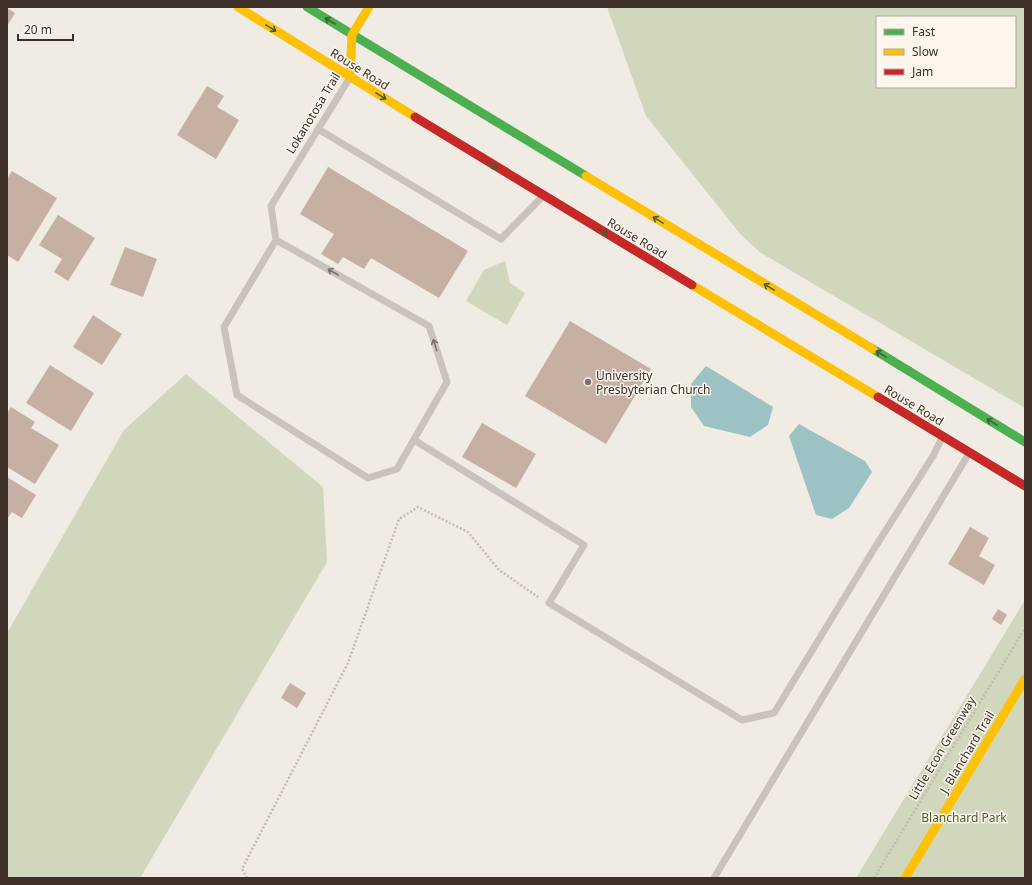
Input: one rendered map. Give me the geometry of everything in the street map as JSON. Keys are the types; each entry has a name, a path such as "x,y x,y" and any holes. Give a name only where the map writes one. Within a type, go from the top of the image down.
{"street":[{"name":"Rouse Road","path":"238,7 543,195 1025,486"},
{"name":"Rouse Road","path":"307,7 1025,442"},
{"name":"Lokanotosa Trail","path":"350,77 352,35 369,7"},
{"name":"J. Blanchard Trail","path":"905,878 1025,679"}],"lane":[{"name":"Lokanotosa Trail","path":"276,240 271,206 350,77"},
{"path":"318,129 501,239 543,195"},
{"path":"276,240 429,326 447,382 414,440 397,469 368,478 237,395 224,327 276,240"},
{"path":"414,440 584,545 549,604 742,720 774,713 874,549 933,456 943,436"},
{"path":"714,878 970,452"}],"path":[{"path":"247,878 242,869 348,663 399,519 418,507 468,532 499,570 549,604"},
{"name":"Little Econ Greenway","path":"874,878 1025,628"}],"green space":[{"path":"607,7 1025,7 1025,408 761,253 741,235 646,116"},
{"path":"505,261 510,283 525,293 507,325 466,301 484,270"},
{"path":"186,374 323,487 327,562 140,878 7,878 7,633 124,430"},
{"name":"Blanchard Park","path":"1025,600 1025,878 856,878"}],"water":[{"path":"706,366 773,407 768,425 750,437 704,426 691,407 691,384"},
{"path":"799,424 865,461 872,472 849,508 832,519 816,515 789,436"}],"building":[{"path":"7,8 15,13 7,26"},
{"path":"207,86 224,96 217,107 239,120 216,159 177,135"},
{"path":"328,167 468,251 439,298 371,258 364,269 343,257 338,264 321,254 334,234 300,214"},
{"path":"12,171 57,198 18,262 7,255 7,179"},
{"path":"58,215 95,238 68,281 54,272 62,259 39,245"},
{"path":"125,247 157,259 143,297 110,285"},
{"path":"93,315 122,334 102,365 73,347"},
{"name":"University Presbyterian Church","path":"570,321 651,369 606,444 525,396"},
{"path":"50,365 94,393 71,431 26,403"},
{"path":"11,407 35,422 31,428 59,445 35,484 7,467 7,413"},
{"path":"482,423 536,454 516,488 462,457"},
{"path":"7,477 36,495 22,518 12,512 7,519"},
{"path":"970,527 989,538 979,556 995,565 984,585 948,564"},
{"path":"998,609 1007,615 1001,625 992,619"},
{"path":"290,683 306,693 297,708 281,698"}],"traffic: fast":[{"path":"307,7 586,176"},
{"path":"873,349 1025,442"}],"traffic: slow":[{"path":"238,7 415,117"},
{"path":"350,77 352,35 369,7"},
{"path":"586,176 873,349"},
{"path":"692,285 878,397"},
{"path":"905,878 1025,679"}],"traffic: jam":[{"path":"415,117 692,285"},
{"path":"878,397 1025,486"}],"place":[{"name":"University Presbyterian Church","path":"588,382"}]}
